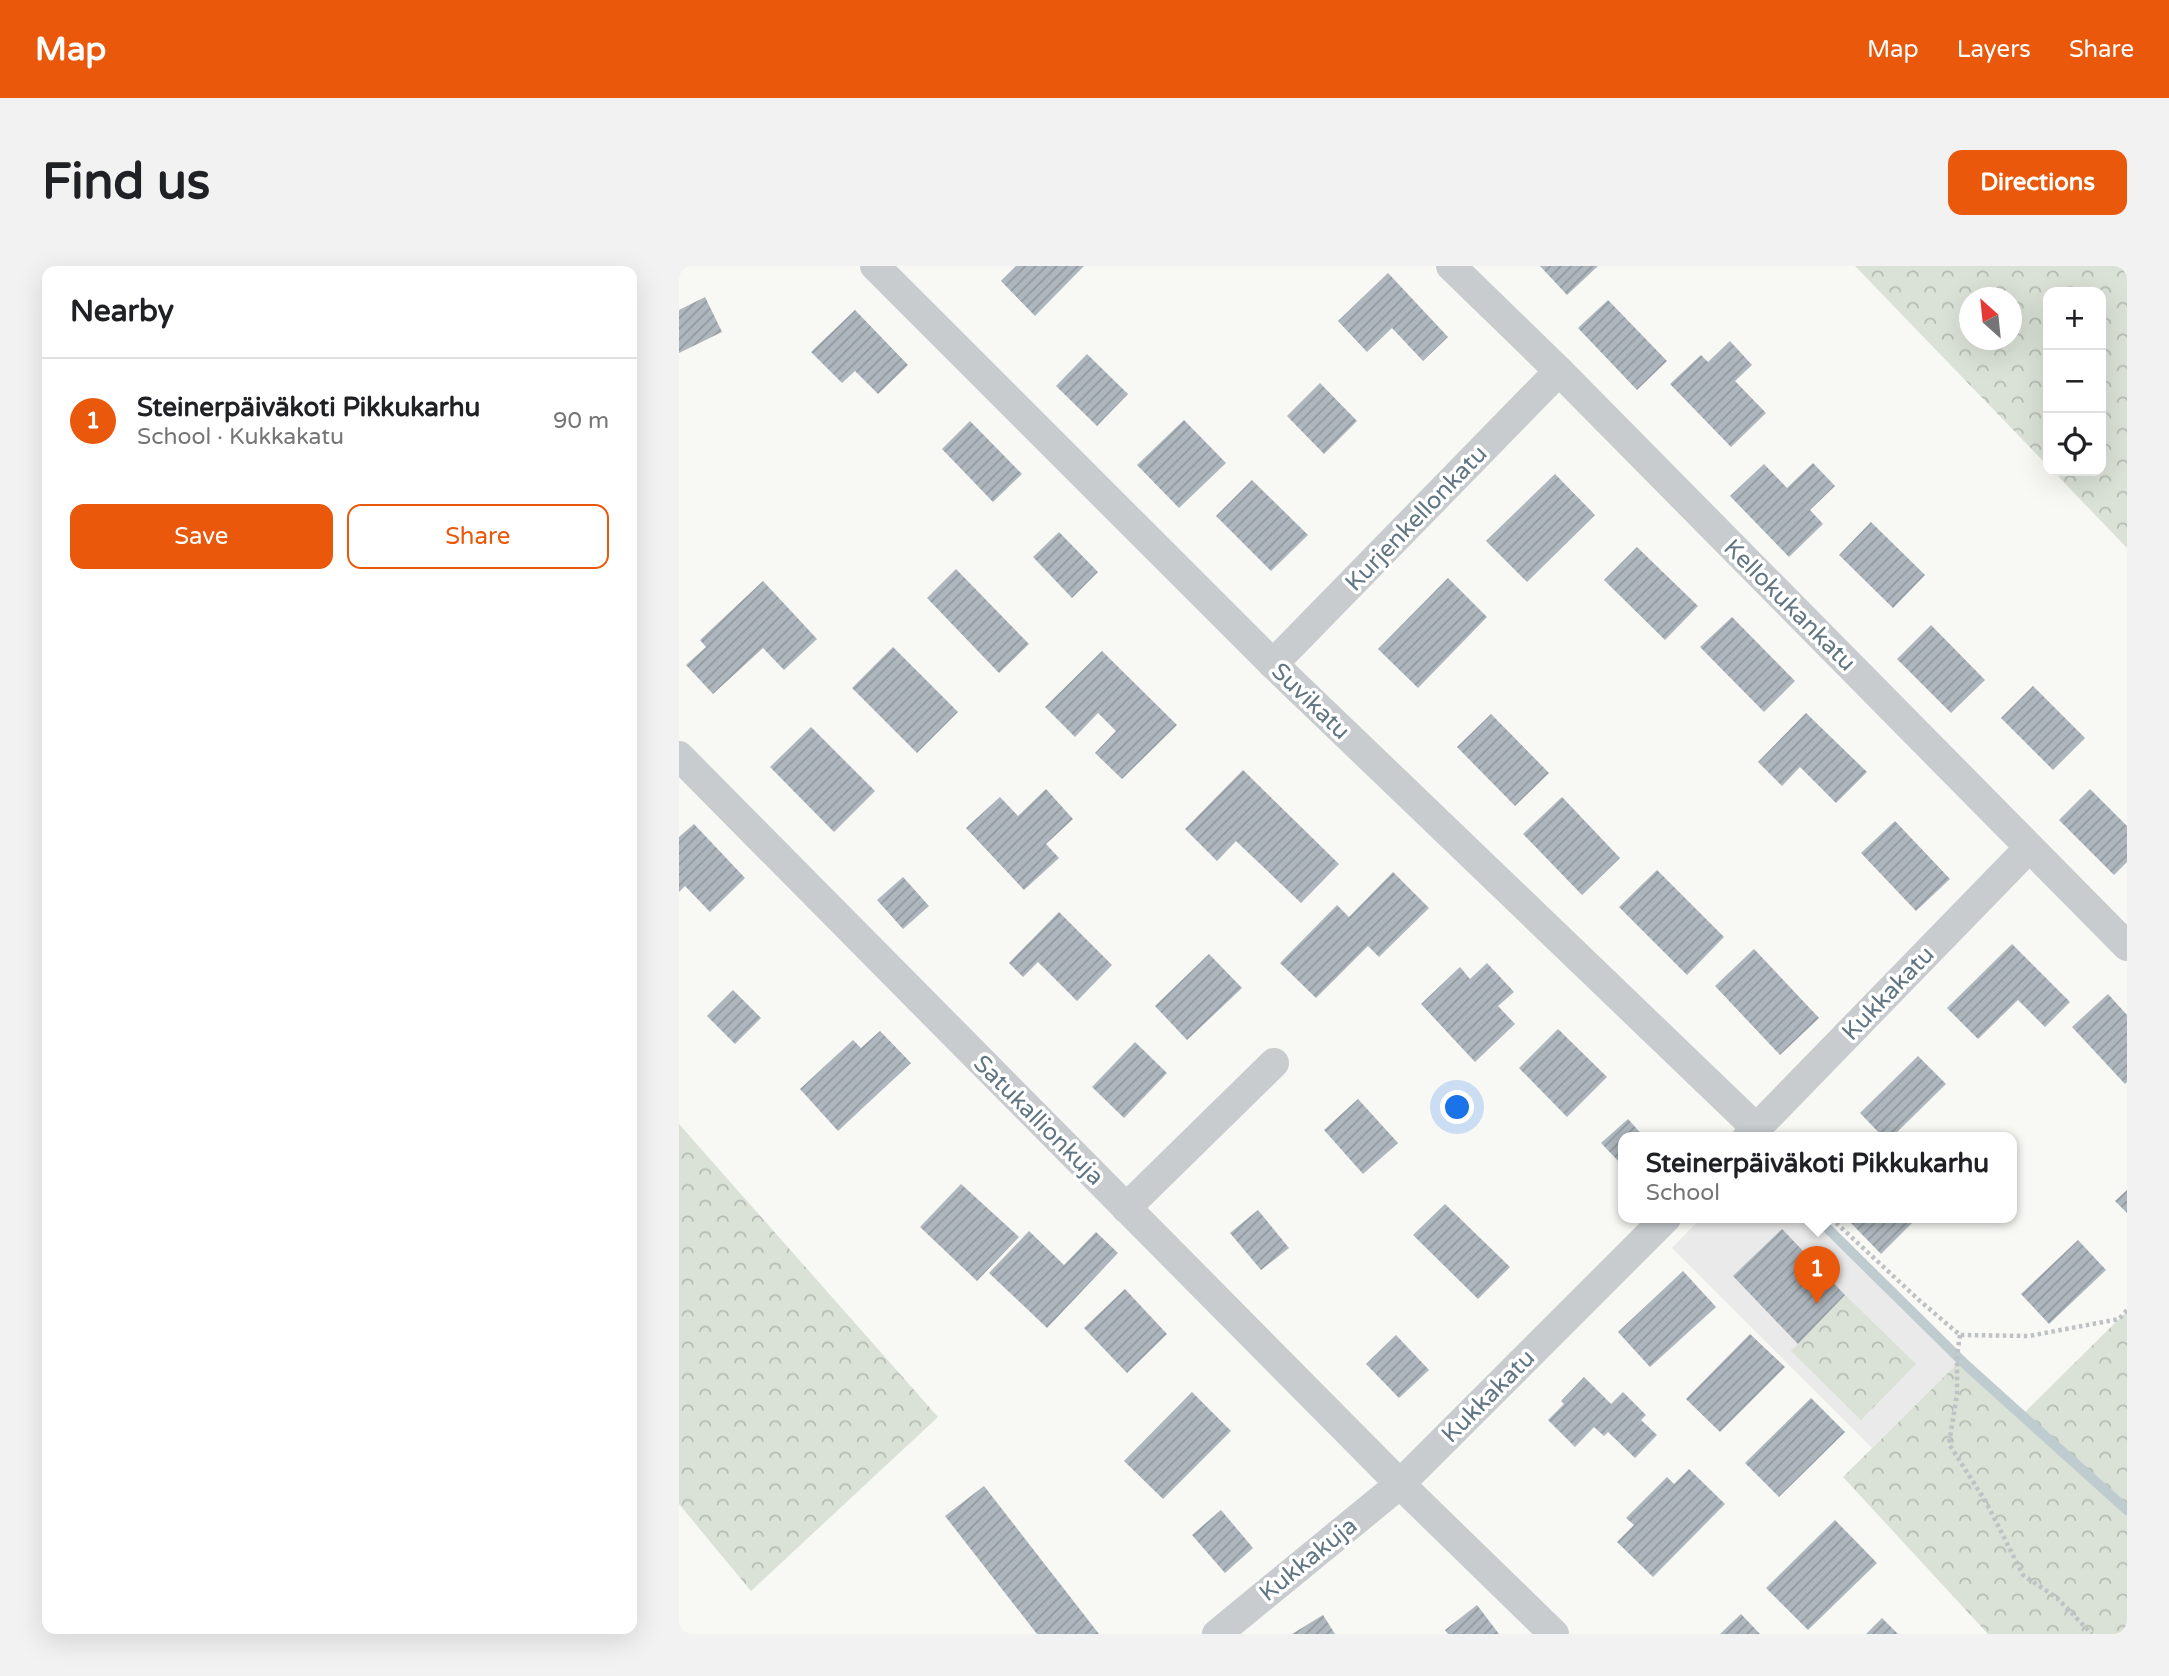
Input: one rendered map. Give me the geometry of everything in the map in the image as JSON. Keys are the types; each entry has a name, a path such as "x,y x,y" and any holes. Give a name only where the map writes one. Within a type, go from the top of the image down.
{"street":[{"name":"Suvikatu","path":"875,266 1273,664 1750,1132"},
{"name":"Kellokukankatu","path":"1458,269 2127,946"},
{"name":"Kurjenkellonkatu","path":"1273,664 1559,371"},
{"name":"Satukallionkuja","path":"679,756 1400,1484 1554,1634"},
{"name":"Kukkakatu","path":"1752,1132 2029,848"},
{"path":"1126,1208 1274,1063"},
{"name":"Kukkakatu","path":"1400,1484 1661,1223"},
{"name":"Kukkakuja","path":"1217,1634 1400,1484"}],"path":[{"path":"1836,1223 1960,1335 2029,1336 2119,1319 2127,1310"},
{"path":"1960,1335 1957,1394 1949,1444 1986,1502 2023,1575 2057,1598 2092,1634"}],"shaded area":[{"path":"1696,1223 1825,1223 1961,1360 1872,1448 1672,1248"}],"green space":[{"path":"1855,266 2127,266 2127,548 2058,476 2106,476 2106,287 2043,287 2043,461"},
{"path":"679,1124 938,1417 751,1591 679,1504"},
{"path":"1845,1295 1916,1364 1861,1420 1791,1351"},
{"path":"2127,1311 2127,1634 1988,1634 1843,1477 1961,1360 2023,1414"}],"building":[{"path":"1016,266 1084,266 1035,316 1001,281"},
{"path":"1540,266 1598,266 1567,295"},
{"path":"1388,273 1448,337 1423,361 1392,328 1367,352 1338,321"},
{"path":"705,297 722,332 679,353 679,310"},
{"path":"1608,300 1667,361 1637,390 1578,328"},
{"path":"855,310 908,365 878,394 855,371 842,383 811,352"},
{"path":"1730,341 1752,365 1735,381 1766,413 1731,447 1670,384 1701,355 1708,362"},
{"path":"1087,354 1128,394 1097,426 1056,386"},
{"path":"1320,383 1357,421 1324,454 1287,416"},
{"path":"1184,420 1226,463 1179,508 1137,465"},
{"path":"970,421 1022,474 993,502 942,449"},
{"path":"1813,463 1835,486 1810,510 1823,524 1789,557 1730,496 1764,464 1787,488"},
{"path":"1555,474 1595,515 1527,582 1486,541"},
{"path":"1252,480 1308,535 1271,571 1216,516"},
{"path":"1871,522 1925,575 1893,608 1839,555"},
{"path":"1059,532 1098,572 1072,598 1033,557"},
{"path":"1637,547 1698,606 1665,640 1604,580"},
{"path":"956,569 1029,644 999,673 927,598"},
{"path":"1448,578 1487,617 1418,688 1378,649"},
{"path":"763,581 817,639 784,670 763,648 713,694 686,665 706,647 700,640"},
{"path":"1732,617 1795,681 1764,712 1700,647"},
{"path":"1931,625 1985,680 1951,713 1897,659"},
{"path":"893,647 958,712 917,753 852,688"},
{"path":"1102,651 1177,725 1122,779 1095,753 1116,731 1098,713 1075,737 1045,707"},
{"path":"2033,686 2085,738 2053,770 2001,718"},
{"path":"1806,713 1867,772 1836,803 1800,767 1782,786 1758,762"},
{"path":"1491,714 1549,773 1515,806 1457,747"},
{"path":"811,727 875,791 834,832 770,767"},
{"path":"1243,770 1339,864 1301,903 1236,841 1217,861 1185,829"},
{"path":"1046,789 1073,819 1046,844 1059,858 1024,890 966,828 1000,797 1018,816"},
{"path":"2090,789 2127,826 2127,862 2114,875 2059,820"},
{"path":"1562,797 1620,858 1582,895 1523,834"},
{"path":"1895,821 1950,879 1916,911 1861,853"},
{"path":"694,824 745,878 710,912 685,886 679,892 679,837"},
{"path":"1657,870 1724,937 1687,975 1619,907"},
{"path":"1393,872 1429,908 1379,957 1368,946 1316,998 1280,963 1337,905 1349,917"},
{"path":"903,877 929,906 903,929 877,900"},
{"path":"1059,912 1112,965 1077,1001 1038,962 1023,977 1009,963"},
{"path":"2012,944 2070,1002 2045,1027 2018,1000 1978,1039 1947,1008"},
{"path":"1754,949 1819,1018 1780,1055 1715,986"},
{"path":"1209,954 1242,988 1187,1040 1155,1006"},
{"path":"1487,963 1514,992 1498,1006 1515,1024 1475,1062 1421,1004 1460,967 1470,979"},
{"path":"733,990 761,1018 735,1044 707,1016"},
{"path":"2108,994 2127,1015 2125,1084 2072,1027"},
{"path":"1558,1029 1607,1077 1567,1117 1519,1068"},
{"path":"880,1031 911,1063 838,1131 800,1089 853,1040 861,1048"},
{"path":"1135,1042 1167,1073 1124,1118 1092,1087"},
{"path":"1918,1056 1946,1084 1897,1132 1878,1132 1860,1113"},
{"path":"1358,1099 1398,1143 1363,1174 1324,1130"},
{"path":"1628,1119 1640,1132 1618,1132 1618,1161 1601,1143"},
{"path":"961,1184 1019,1237 977,1281 920,1227"},
{"path":"2127,1190 2127,1213 2115,1201"},
{"path":"1445,1204 1510,1267 1478,1299 1413,1235"},
{"path":"1258,1210 1289,1248 1261,1270 1230,1233"},
{"path":"1851,1223 1912,1223 1881,1254"},
{"path":"1782,1229 1845,1295 1798,1344 1733,1276"},
{"path":"1029,1231 1064,1265 1096,1232 1118,1253 1047,1328 989,1273"},
{"path":"2078,1240 2106,1270 2049,1324 2021,1294"},
{"path":"1683,1271 1716,1307 1650,1367 1618,1332"},
{"path":"1125,1289 1167,1334 1127,1373 1084,1328"},
{"path":"1750,1334 1785,1367 1720,1432 1686,1399"},
{"path":"1396,1335 1429,1370 1399,1398 1366,1364"},
{"path":"1584,1377 1611,1404 1623,1392 1646,1415 1641,1420 1657,1435 1635,1458 1608,1432 1604,1436 1594,1427 1575,1447 1548,1420 1564,1404 1561,1401"},
{"path":"1192,1392 1231,1431 1163,1499 1124,1461"},
{"path":"1811,1398 1845,1432 1779,1497 1745,1463"},
{"path":"1689,1469 1725,1504 1653,1577 1617,1542 1634,1525 1626,1518 1667,1477 1674,1484"},
{"path":"984,1486 1099,1634 1037,1634 945,1516"},
{"path":"1221,1510 1253,1548 1225,1573 1192,1535"},
{"path":"1835,1520 1877,1563 1808,1630 1766,1588"},
{"path":"1477,1605 1499,1634 1448,1634 1445,1630"},
{"path":"1741,1614 1760,1634 1720,1634"},
{"path":"1323,1615 1335,1634 1292,1634"},
{"path":"1882,1618 1898,1634 1866,1634"}],"waterway":[{"path":"1822,1223 1966,1365 2127,1510"}],"place":[{"name":"Steinerpäiväkoti Pikkukarhu","path":"1817,1304"}]}
